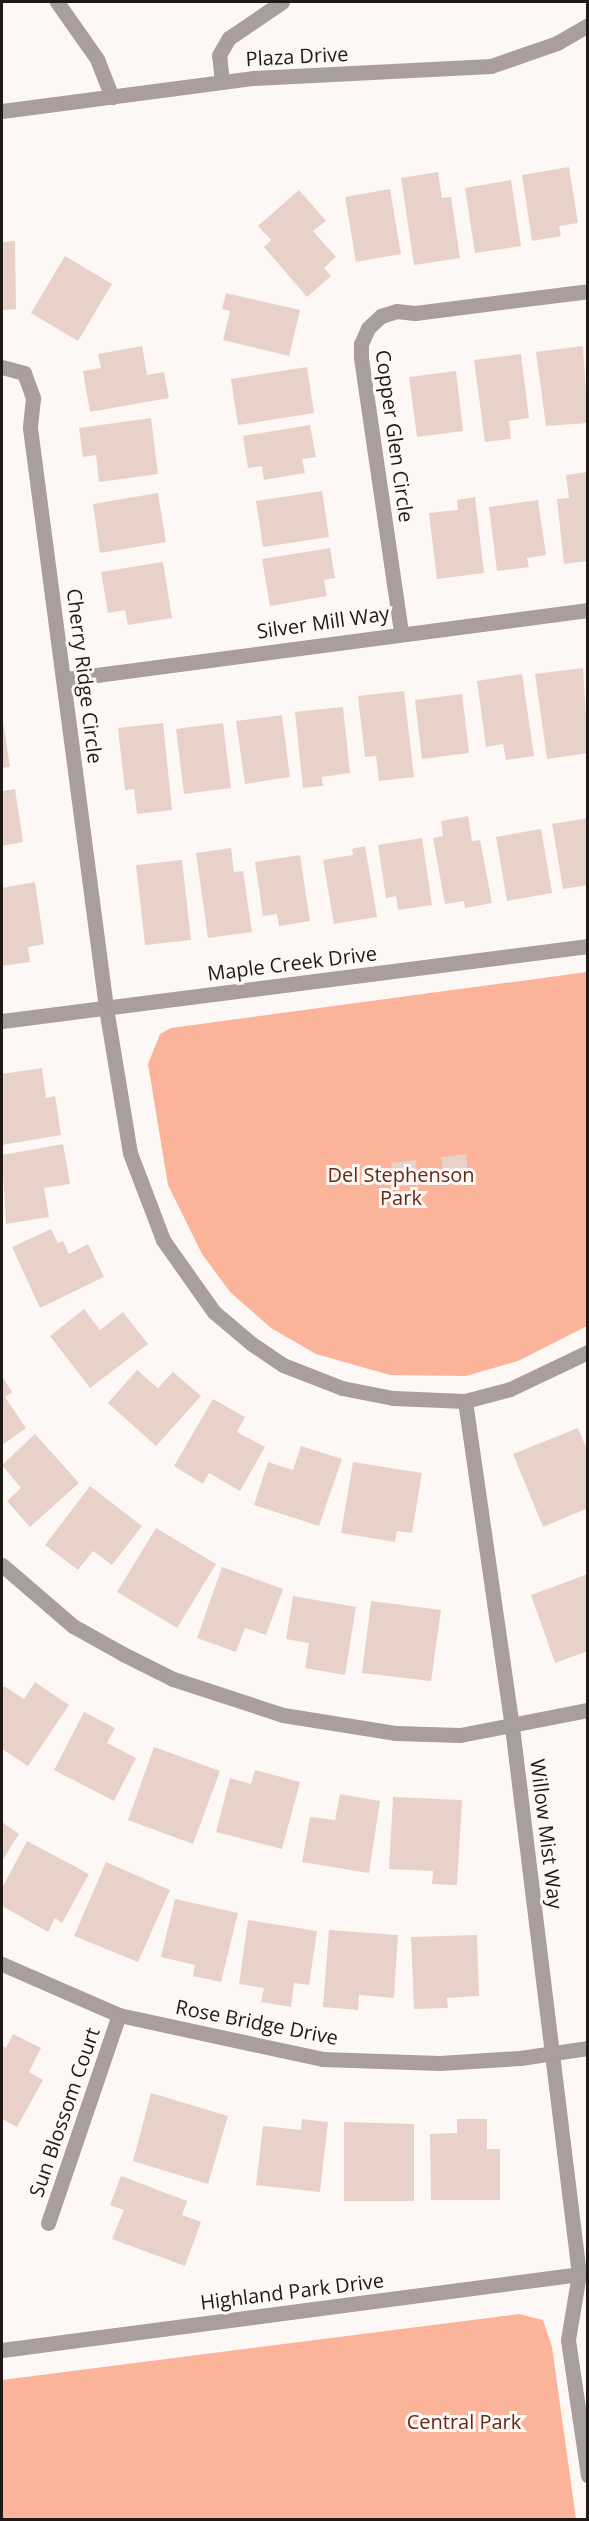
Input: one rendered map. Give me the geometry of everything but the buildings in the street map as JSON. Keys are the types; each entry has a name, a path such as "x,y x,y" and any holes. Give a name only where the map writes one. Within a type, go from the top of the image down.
{"street":[{"path":"57,2 97,59 112,97"},
{"path":"222,82 219,55 229,38 278,3"},
{"name":"Plaza Drive","path":"2,111 222,82 491,66 557,43 588,25"},
{"name":"Copper Glen Circle","path":"401,632 361,357 361,344 368,328 381,316 396,311 415,313 588,291"},
{"name":"Cherry Ridge Circle","path":"2,367 24,374 33,398 30,428 66,679 106,1008 130,1153 144,1197 163,1240 214,1312 283,1365 319,1382 393,1398 465,1401 510,1389 588,1352"},
{"name":"Silver Mill Way","path":"66,679 401,632 588,610"},
{"name":"Maple Creek Drive","path":"2,1021 588,946"},
{"name":"Willow Mist Way","path":"465,1401 512,1727 583,2273"},
{"path":"2,1565 73,1626 173,1679 228,1699 283,1715 395,1733 460,1734 512,1727 588,1710"},
{"name":"Rose Bridge Drive","path":"2,1964 119,2015 322,2059 440,2063 553,2054 588,2048"},
{"name":"Sun Blossom Court","path":"48,2223 89,2113 119,2015"},
{"path":"583,2273 588,2294"},
{"path":"583,2273 568,2340 588,2475"},
{"name":"Highland Park Drive","path":"2,2350 583,2273"}],"green space":[{"name":"Del Stephenson Park","path":"587,972 587,1326 518,1361 466,1376 390,1375 316,1354 271,1328 230,1292 202,1254 168,1185 148,1064 160,1034 171,1028"},
{"name":"Central Park","path":"519,2314 543,2320 552,2347 576,2519 2,2519 2,2380"}]}
